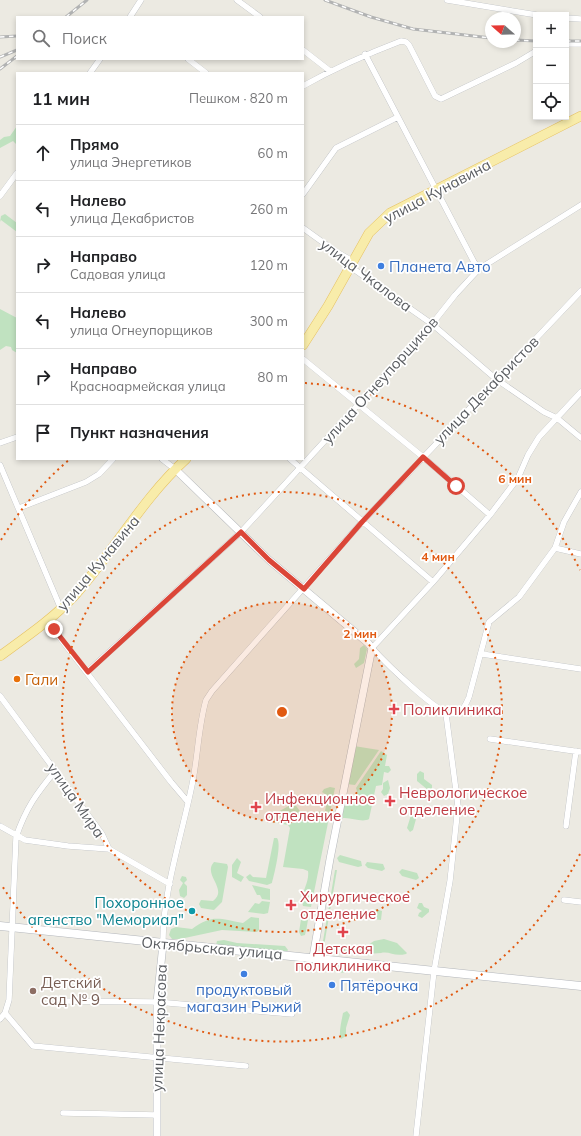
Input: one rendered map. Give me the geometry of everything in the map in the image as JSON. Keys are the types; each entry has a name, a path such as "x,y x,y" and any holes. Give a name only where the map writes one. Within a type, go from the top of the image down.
{"main road":[{"name":"улица Кунавина","path":"304,343 328,306 369,232 378,223 396,210 581,116"},
{"name":"улица Кунавина","path":"0,656 61,609 89,577 175,469 185,460"},
{"name":"Октябрьская улица","path":"0,926 581,986"}],"street":[{"path":"132,16 141,0"},
{"path":"237,0 259,16"},
{"path":"447,0 533,14"},
{"path":"569,18 581,18"},
{"path":"304,85 365,54 406,42 435,96 438,98 444,98 516,63 533,53"},
{"path":"569,44 581,44"},
{"path":"304,51 330,71"},
{"path":"365,54 479,269"},
{"path":"91,72 99,60"},
{"path":"189,60 205,72"},
{"path":"304,193 336,148 398,118"},
{"path":"0,196 16,174"},
{"name":"улица Огнеупорщиков","path":"88,672 241,532 360,404 479,269 581,205"},
{"name":"улица Чкалова","path":"304,229 334,251 349,259 355,270 432,324 496,379 544,412 557,418 581,438"},
{"name":"улица Декабристов","path":"188,802 206,700 212,691 362,522 581,291"},
{"path":"304,360 360,404 490,515"},
{"path":"313,958 330,859 372,648 433,582 490,515 518,478 528,455 539,437 581,392"},
{"path":"0,443 16,437"},
{"path":"19,508 86,482 99,474 112,460"},
{"path":"163,460 175,469 191,487 241,532 269,560 368,643 419,693 446,714 455,714 466,705 482,654 489,622 519,597 555,548 564,522 581,492"},
{"path":"291,460 433,582"},
{"path":"0,465 61,609"},
{"path":"555,548 581,554"},
{"path":"47,621 88,672 166,776 188,802"},
{"path":"482,654 581,669"},
{"name":"улица Мира","path":"0,696 102,834 109,849 170,884"},
{"path":"416,1136 434,971 450,881 458,806 446,714"},
{"path":"490,739 579,751 566,826"},
{"path":"0,1019 5,1013 9,1000 16,837 24,814 40,788 56,770"},
{"name":"улица Некрасова","path":"157,1136 157,1002 163,931 170,884 188,802"},
{"path":"0,826 16,837 40,843 109,849"},
{"path":"564,900 581,902"},
{"path":"59,1001 157,1002 292,1014"},
{"path":"5,1013 33,1046 246,1066"},
{"path":"63,1113 157,1115"}],"green space":[{"path":"16,127 16,144 13,141 0,148 0,140 4,137 10,136"},
{"path":"5,214 16,222 16,231 1,220 0,222 1,216"},
{"path":"0,309 16,317 16,352 12,350 11,347 6,346 0,350"},
{"path":"364,645 367,649 364,663 356,668 354,664 359,659 360,648"},
{"path":"354,746 379,750 355,785 346,784"},
{"path":"381,751 387,755 385,766 389,766 391,770 388,773 384,772 382,785 376,786 369,819 363,820 343,818 343,806 351,805 356,801 356,788"},
{"path":"420,771 424,773 424,779 432,785 432,789 435,791 433,796 429,795 428,790 417,781 417,774"},
{"path":"388,780 390,788 388,794 384,796 381,792 383,789 383,783"},
{"path":"330,787 335,788 311,907 303,906 302,897 308,880 308,871 283,867 290,828 288,825 267,821 267,818 294,803 305,818 310,818 314,812 325,811 328,796 322,792 324,789"},
{"path":"411,815 414,815 416,819 413,830 410,832 407,828"},
{"path":"274,838 277,838 279,846 272,883 267,885 249,881 246,877 250,874 253,877 266,878"},
{"path":"340,855 361,861 362,866 358,867 339,862 337,858"},
{"path":"237,858 241,862 237,873 244,877 241,882 232,877 232,865"},
{"path":"214,862 227,864 228,867 222,902 214,910 201,908 199,904 201,900 213,901 217,896 217,887 211,872 211,867"},
{"path":"367,862 383,864 385,869 382,871 368,868 365,865"},
{"path":"402,869 417,873 419,878 416,880 402,876 399,872"},
{"path":"335,870 337,870 324,946 362,949 374,941 384,939 397,943 407,953 406,954 360,954 324,951 322,947"},
{"path":"182,876 186,877 187,880 184,883 187,886 187,895 184,898 180,896 179,890 183,883 180,880"},
{"path":"252,885 270,889 270,900 262,899 260,895 257,895"},
{"path":"262,901 270,902 268,913 248,912 255,903 259,904"},
{"path":"419,903 422,903 424,907 429,909 429,912 422,918 418,916 422,911 417,908"},
{"path":"376,909 382,911 381,920 370,917"},
{"path":"307,910 309,912 306,932 305,935 301,936 299,932 302,913"},
{"path":"251,917 259,918 259,930 257,932 222,930 180,939 172,939 169,935 171,929 176,927 192,929 211,919 222,919 243,923"},
{"path":"224,940 237,943 285,946 288,950 286,953 216,945 217,941"},
{"path":"323,964 346,967 345,973 323,970"},
{"path":"347,1011 350,1015 346,1028 346,1036 341,1039 340,1030 343,1013"}],"railway":[{"path":"67,16 87,0"},
{"path":"325,0 371,17 413,29 485,37"},
{"path":"0,37 16,36"},
{"path":"521,40 533,41"},
{"path":"569,41 581,41"},
{"path":"0,57 16,50"},
{"path":"0,69 16,57"}],"place":[{"name":"Планета Авто","path":"381,266"},
{"name":"Гали","path":"17,679"},
{"name":"Поликлиника","path":"394,709"},
{"name":"Неврологическое отделение","path":"390,801"},
{"name":"Инфекционное отделение","path":"256,807"},
{"name":"Хирургическое отделение","path":"291,905"},
{"name":"Похоронное агенство \"Мемориал\"","path":"192,911"},
{"name":"Детская поликлиника","path":"343,932"},
{"name":"продуктовый магазин Рыжий","path":"244,974"},
{"name":"Пятёрочка","path":"332,985"},
{"name":"Детский сад № 9","path":"33,991"}],"route":[{"path":"54,629 88,672 241,532 269,560 304,589 362,522 396,488 423,457 456,486"}]}
